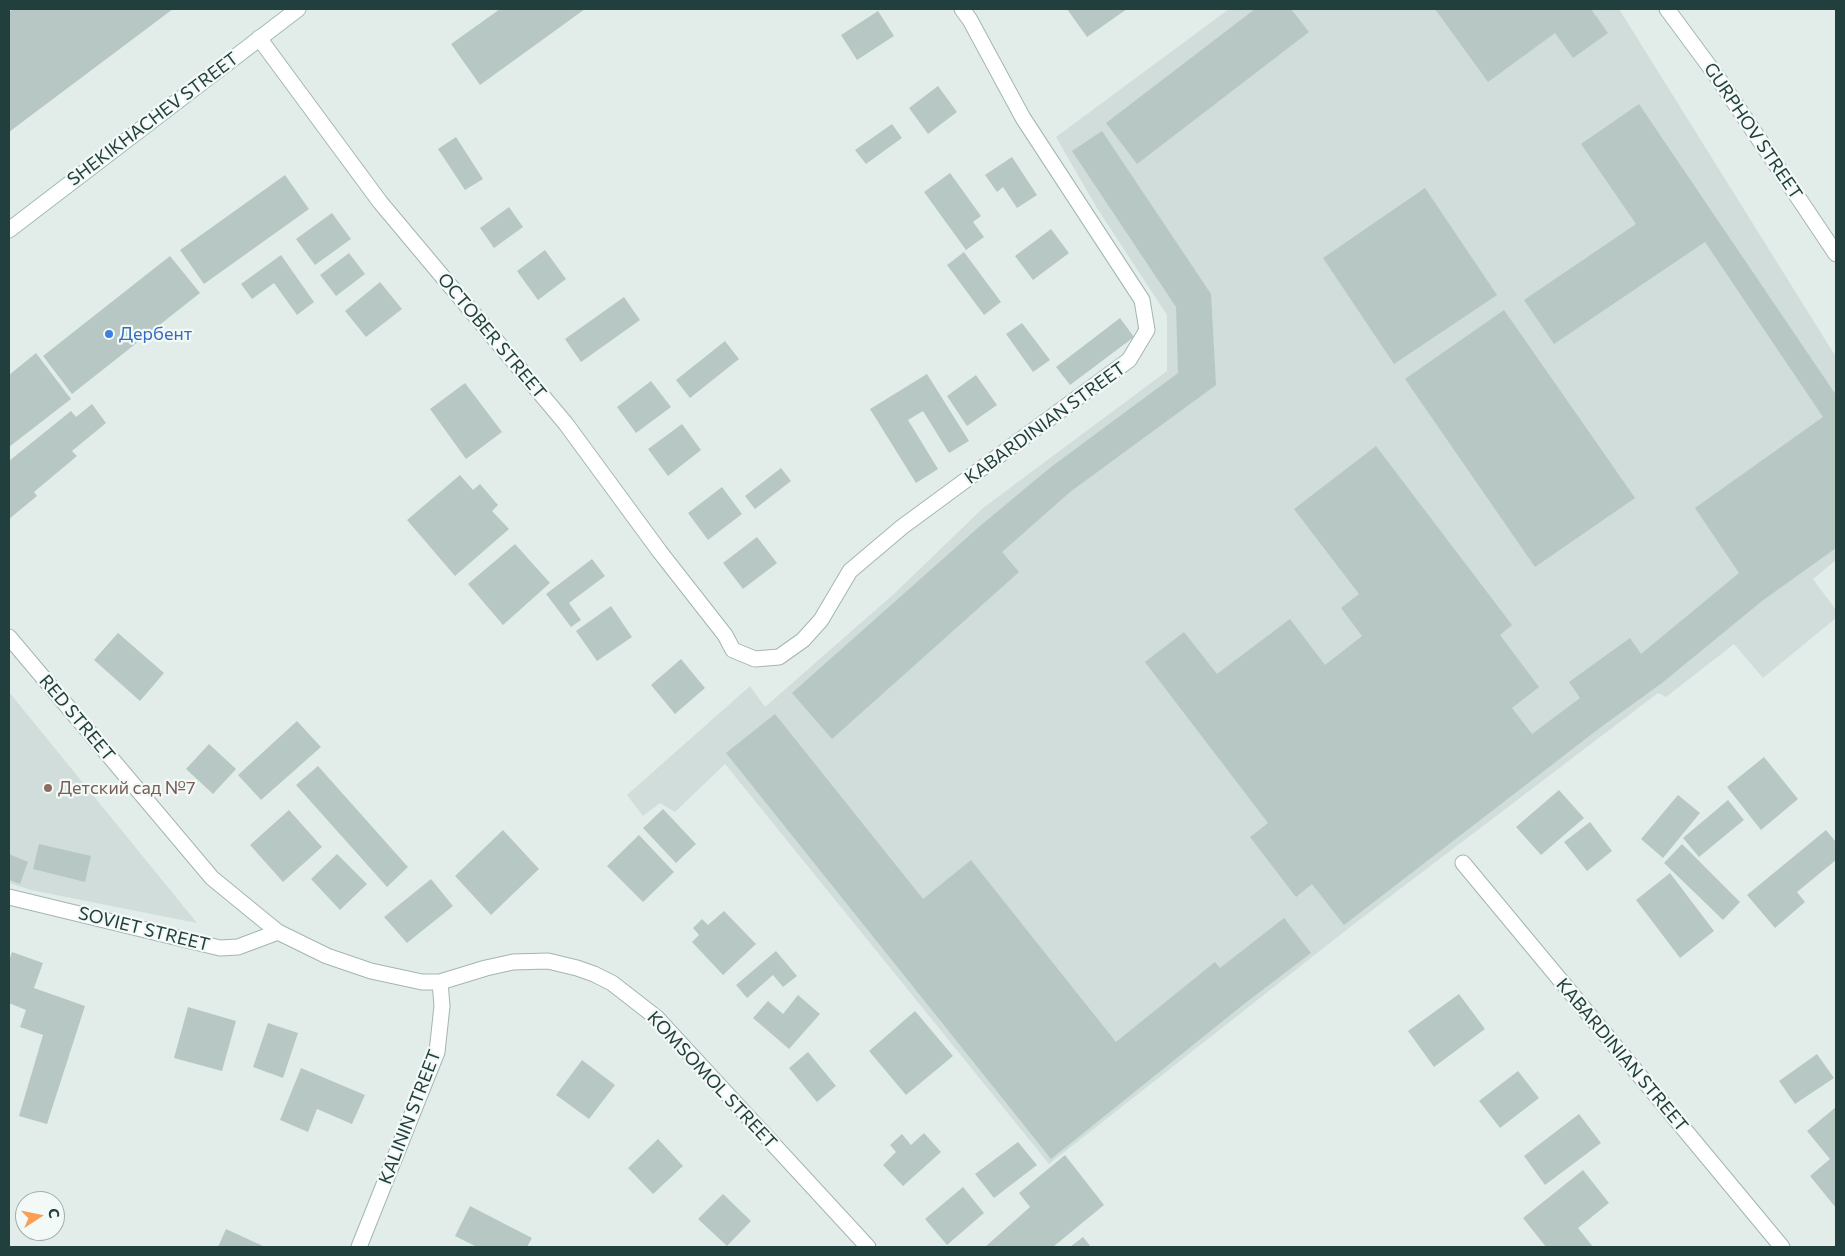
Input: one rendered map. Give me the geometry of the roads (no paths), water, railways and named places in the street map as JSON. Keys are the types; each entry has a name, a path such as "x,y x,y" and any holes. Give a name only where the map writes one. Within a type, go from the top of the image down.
{"street":[{"name":"SHEKIKHACHEV STREET","path":"9,230 298,9"},
{"name":"KABARDINIAN STREET","path":"725,634 732,650 755,659 779,657 803,640 821,620 850,571 902,527 1129,360 1147,330 1142,300 1024,118 970,20 962,9"},
{"name":"GURPHOV STREET","path":"1668,9 1718,78 1836,254"},
{"name":"OCTOBER STREET","path":"259,38 380,202 566,424 660,552 725,634"},
{"name":"RED STREET","path":"9,636 212,878 278,932 327,956 371,971 403,979 440,982"},
{"name":"KABARDINIAN STREET","path":"1463,863 1782,1247"},
{"name":"SOVIET STREET","path":"9,897 220,948 238,947 278,932"},
{"name":"KOMSOMOL STREET","path":"440,982 513,962 548,961 577,968 612,983 657,1018 868,1247"},
{"name":"KALININ STREET","path":"359,1247 437,1052 442,1015 440,982"}],"place":[{"name":"Дербент","path":"109,334"},
{"name":"Детский сад №7","path":"48,788"}]}
